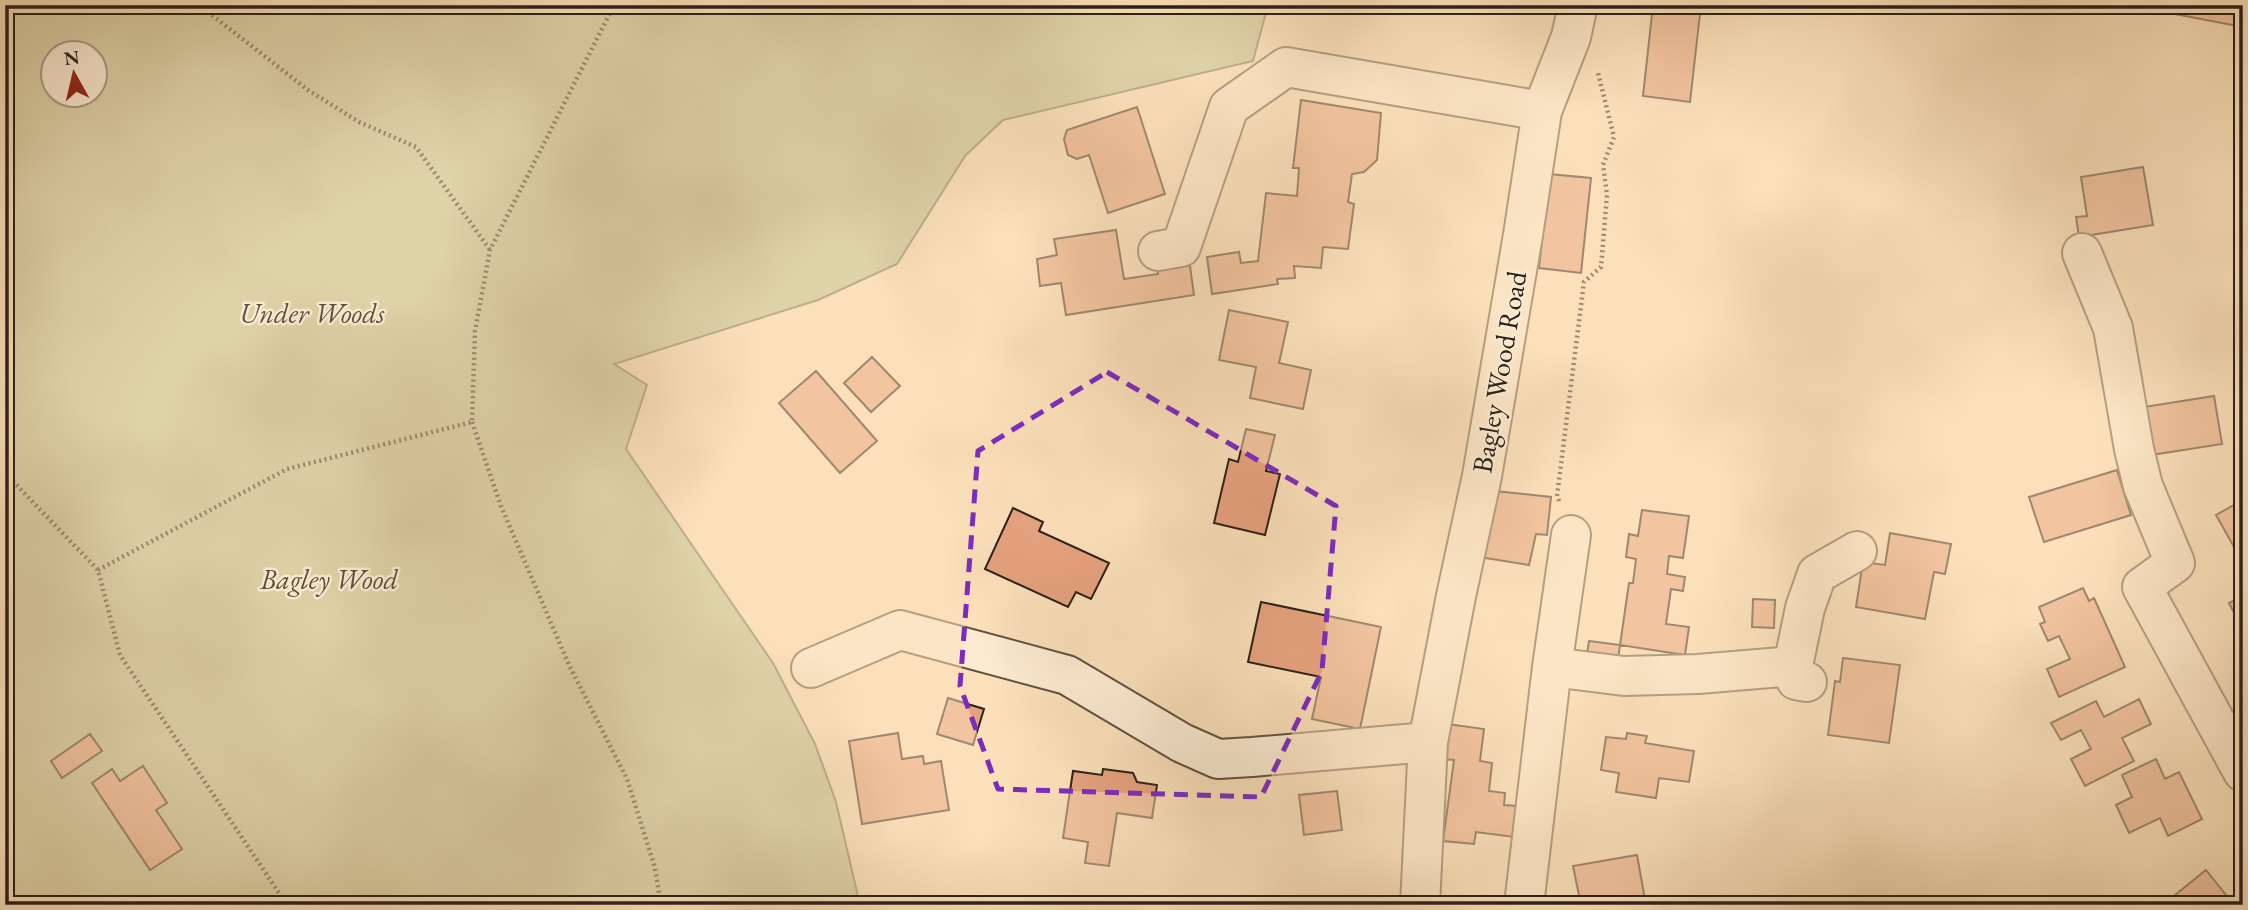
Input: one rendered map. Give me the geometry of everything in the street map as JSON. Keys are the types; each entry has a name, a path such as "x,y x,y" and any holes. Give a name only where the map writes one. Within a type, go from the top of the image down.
{"street":[{"name":"Bagley Wood Road","path":"1420,905 1428,742 1484,463 1542,111 1575,21"},
{"path":"1158,251 1181,247 1229,107 1286,67 1542,111"},
{"path":"2082,253 2113,328 2143,486 2175,563 2142,587 2243,772"},
{"path":"1524,905 1552,667 1571,535"},
{"path":"1552,667 1624,677 1803,674 1805,608 1817,574 1857,551"},
{"path":"811,668 900,630 1068,675 1182,743 1218,759 1428,742"}],"path":[{"path":"199,5 308,90 359,122 416,146 490,250"},
{"path":"614,5 490,250 475,331 472,422 501,506 569,665 626,779 655,868 660,905"},
{"path":"1571,535 1557,496 1584,282 1601,267 1607,195 1602,165 1614,137 1596,65 1587,51 1588,43 1575,21"},
{"path":"98,570 286,469 472,422"},
{"path":"5,474 98,570 120,655 287,905"}],"highlighted area":[{"path":"1107,372 1336,506 1322,671 1261,797 998,789 960,686 978,451"}],"green space":[{"name":"Under Woods","path":"5,5 1266,5 1253,61 1003,120 965,156 897,264 818,300 614,364 647,385 626,449 773,663 815,744 836,802 860,905 5,905"}],"building":[{"path":"1653,5 1701,5 1690,102 1643,96"},
{"path":"2165,5 2243,5 2243,27 2164,12"},
{"path":"1301,100 1381,113 1377,160 1364,172 1352,174 1348,202 1354,204 1348,249 1323,247 1321,268 1294,266 1295,278 1277,279 1278,284 1212,294 1207,257 1239,252 1241,263 1258,261 1266,193 1297,196 1299,168 1293,168"},
{"path":"1137,107 1165,194 1108,213 1089,155 1077,159 1068,155 1064,139 1067,130"},
{"path":"2143,167 2153,225 2079,237 2076,217 2087,216 2081,177"},
{"path":"1549,174 1591,178 1581,273 1539,268"},
{"path":"1116,230 1124,279 1158,274 1157,264 1189,259 1194,295 1066,315 1061,283 1040,286 1037,259 1057,255 1054,239"},
{"path":"1229,310 1288,322 1279,363 1311,370 1303,409 1250,398 1256,367 1219,360"},
{"path":"872,357 900,386 871,412 844,383"},
{"path":"816,371 877,441 840,473 779,403"},
{"path":"2214,396 2222,444 2151,455 2144,407"},
{"path":"1246,429 1275,435 1266,471 1280,474 1265,535 1214,523 1229,459 1238,462"},
{"path":"2117,470 2131,515 2044,542 2029,497"},
{"path":"1495,491 1551,497 1547,535 1536,534 1529,565 1479,557"},
{"path":"2243,500 2243,554 2239,556 2216,515"},
{"path":"1013,508 1043,522 1039,531 1109,563 1091,599 1076,592 1068,607 985,569"},
{"path":"1642,510 1689,516 1683,558 1669,556 1667,574 1685,577 1683,591 1671,589 1666,624 1689,627 1685,655 1620,645 1629,583 1633,583 1636,559 1626,557 1629,534 1638,536"},
{"path":"1890,533 1951,544 1945,574 1934,572 1925,619 1856,607 1863,562 1885,565"},
{"path":"2083,588 2089,601 2094,598 2125,667 2059,697 2047,669 2070,659 2059,636 2048,641 2040,624 2045,622 2039,607"},
{"path":"2243,596 2243,626 2241,627 2229,603"},
{"path":"1753,599 1775,600 1774,628 1752,627"},
{"path":"1261,602 1381,627 1360,729 1312,719 1321,677 1248,662"},
{"path":"1589,641 1620,645 1618,659 1587,654"},
{"path":"1843,658 1900,665 1889,743 1828,735 1835,681 1840,682"},
{"path":"948,698 984,709 973,745 937,734"},
{"path":"2139,699 2151,724 2122,738 2134,761 2085,786 2071,759 2091,749 2081,730 2061,740 2051,723 2096,701 2104,717"},
{"path":"1447,724 1484,729 1480,761 1492,763 1489,791 1505,793 1504,805 1518,806 1514,837 1476,832 1474,844 1443,841 1454,760 1443,759"},
{"path":"898,733 902,759 923,756 924,764 941,761 949,810 862,824 849,741"},
{"path":"1627,733 1647,736 1645,743 1694,751 1689,782 1659,778 1656,798 1616,792 1619,773 1601,770 1606,737 1626,739"},
{"path":"90,734 102,751 62,778 51,761"},
{"path":"2156,759 2165,779 2179,772 2202,819 2168,836 2160,818 2129,833 2116,805 2132,797 2122,775"},
{"path":"143,766 167,803 156,810 182,849 150,870 92,783 112,769 120,781"},
{"path":"1103,769 1133,773 1137,782 1157,785 1152,818 1117,813 1109,866 1085,863 1088,842 1063,838 1073,771 1102,775"},
{"path":"1337,791 1342,830 1304,835 1299,795"},
{"path":"1637,855 1646,905 1581,905 1573,866"},
{"path":"2206,870 2234,905 2173,905 2169,900"}],"park label":[{"name":"Bagley Wood","path":"329,579"}]}
